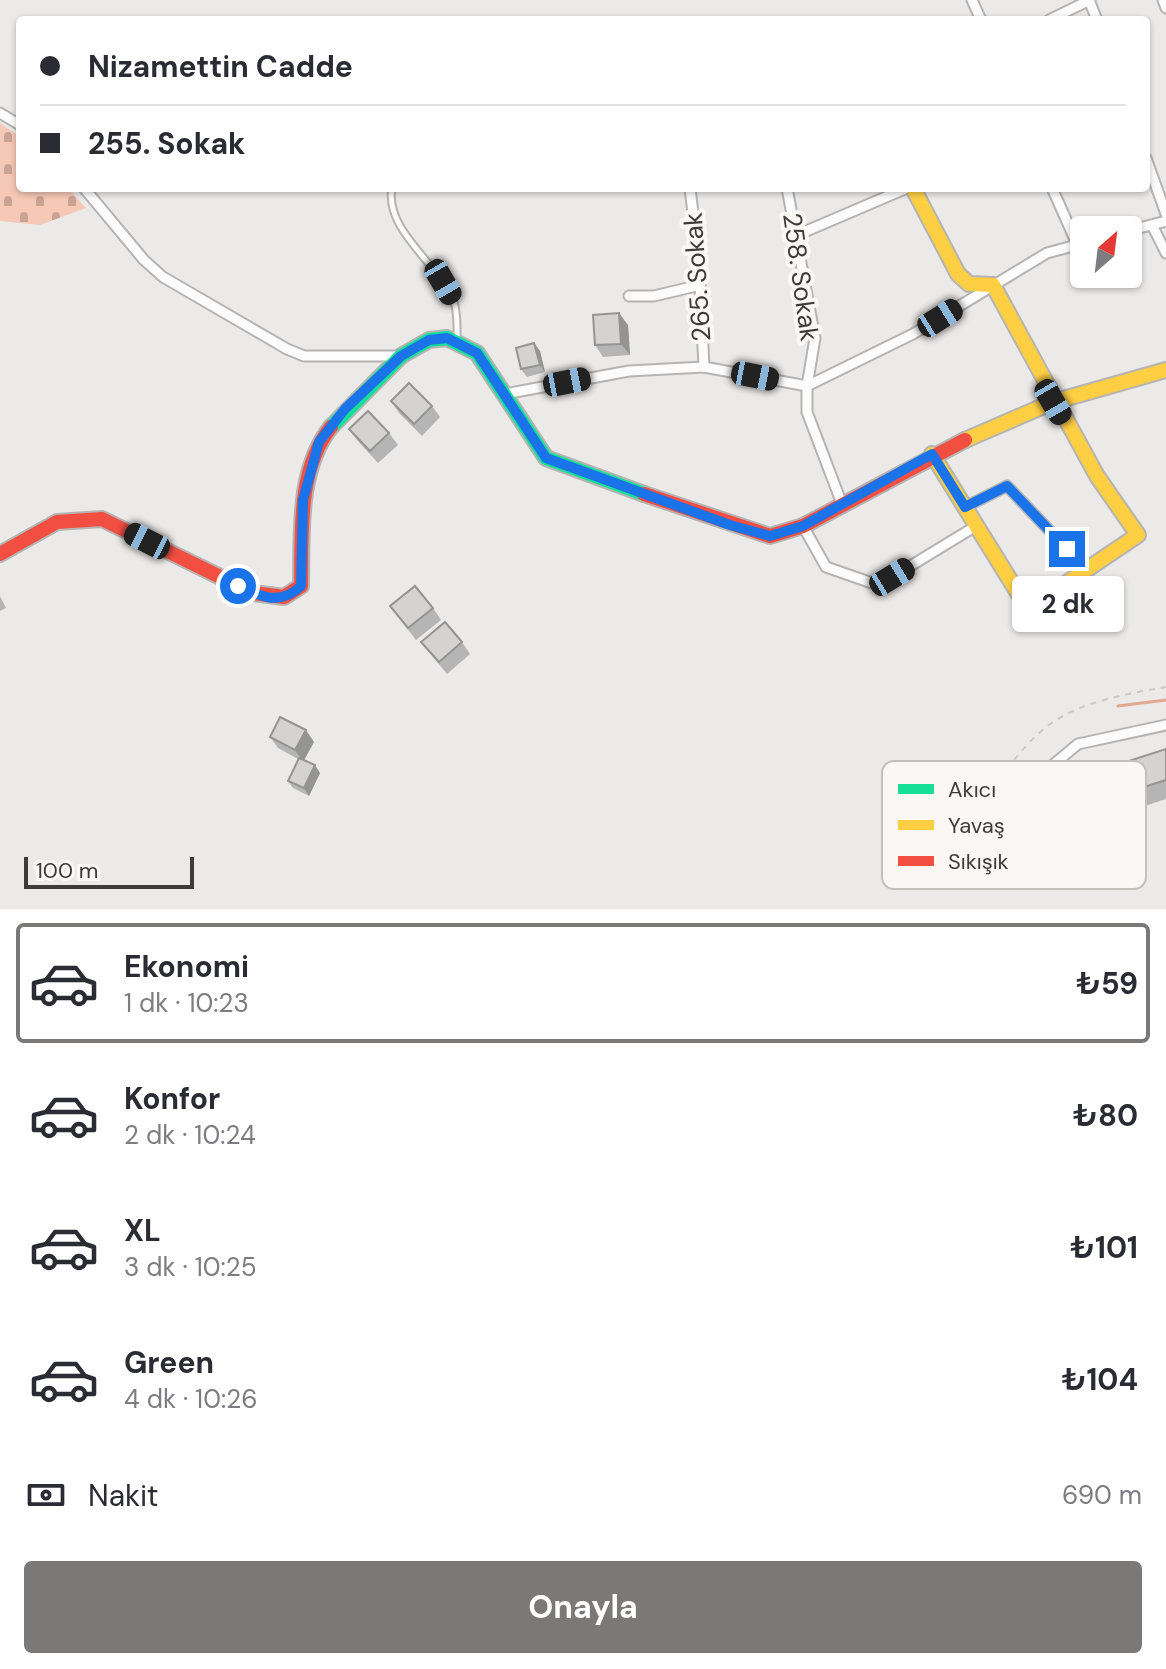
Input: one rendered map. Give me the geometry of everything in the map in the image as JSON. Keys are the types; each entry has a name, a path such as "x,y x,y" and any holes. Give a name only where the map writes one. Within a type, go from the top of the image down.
{"street":[{"path":"1057,16 1090,0"},
{"path":"1163,0 1166,8"},
{"path":"1150,169 1166,214"},
{"path":"87,192 144,260 163,277 287,349 304,356 401,356"},
{"name":"265. Sokak","path":"690,192 704,367"},
{"name":"258. Sokak","path":"788,192 815,338 807,386 807,412 842,504"},
{"path":"797,235 898,192"},
{"path":"915,192 958,274 969,284 993,285"},
{"path":"1054,192 1070,222"},
{"path":"1142,228 1166,221"},
{"path":"1152,225 1166,253"},
{"path":"505,394 629,371 704,367 807,386 913,334 1047,253 1070,246"},
{"path":"629,296 654,296 700,285"},
{"path":"932,454 1028,609 1138,535 1097,476 1053,402 993,285"},
{"path":"0,554 57,522 102,519 253,593 274,600 289,598 301,586 303,500 319,442 345,409 401,356 429,340 456,341 477,353 538,450 554,463 770,536 803,526 932,454 1053,402 1166,370"},
{"path":"965,507 1007,486 1087,570"},
{"path":"803,526 826,567 872,583 884,582 976,526"},
{"path":"1058,761 1078,744 1166,725"}],"lane":[{"path":"392,192 393,208 402,226 454,301 456,341"}],"path":[{"path":"1016,761 1044,729 1063,716 1100,702 1166,687"}],"green space":[{"path":"0,123 16,134 16,192 72,192 86,208 40,225 0,221"}],"building":[{"path":"619,313 621,344 595,345 593,315"},
{"path":"534,343 540,365 521,369 516,348"},
{"path":"409,383 432,406 414,424 391,401"},
{"path":"368,411 389,433 370,451 349,429"},
{"path":"415,586 433,608 408,628 390,606"},
{"path":"445,622 462,642 439,662 421,642"},
{"path":"280,717 306,730 295,750 270,737"},
{"path":"1166,749 1166,780 1146,786 1146,761 1129,761"},
{"path":"299,758 315,765 304,788 288,781"}],"waterway":[{"path":"1118,706 1166,700"}],"traffic: fast":[{"path":"331,427 401,356 429,340 447,338 477,353 546,458 644,494"}],"traffic: slow":[{"path":"915,192 958,274 969,284 993,285 1097,476 1138,535 1028,609 932,454"},
{"path":"965,440 1053,402 1166,370"}],"traffic: jam":[{"path":"0,554 57,522 102,519 253,593 284,597 301,586 302,524 307,482 320,444 331,427"},
{"path":"644,494 770,536 803,526 965,440"}],"route":[{"path":"238,586 274,600 289,598 301,586 303,500 319,442 345,409 401,356 429,340 447,338 477,353 546,458 730,525 770,536 803,526 932,454 965,507 1007,486 1067,549"}]}
